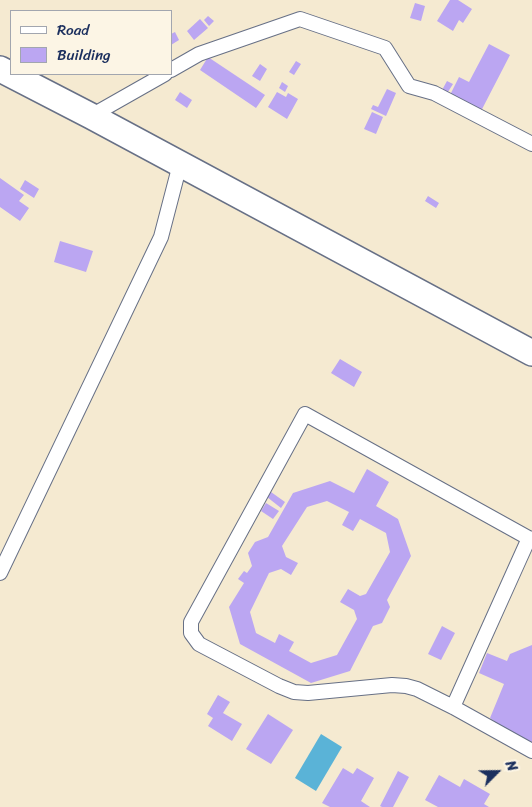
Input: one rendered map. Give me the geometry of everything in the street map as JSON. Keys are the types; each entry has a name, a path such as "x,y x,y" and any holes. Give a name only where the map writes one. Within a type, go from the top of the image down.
{"highway":[{"path":"12,75 532,353"}],"street":[{"path":"172,69 199,54 300,19 385,48 409,86 434,93 532,144"},
{"path":"91,116 163,75"},
{"path":"0,573 161,237 180,164"},
{"path":"453,707 530,539 305,414 191,622 192,634 199,644 294,692 308,693 392,685 406,686 453,707 532,751"}],"water":[{"path":"321,734 342,747 316,791 295,778"}],"building":[{"path":"450,0 458,0 472,9 463,23 459,20 453,31 437,21"},
{"path":"415,3 425,6 421,21 410,18"},
{"path":"208,16 214,21 209,26 204,20"},
{"path":"200,19 208,28 194,40 187,31"},
{"path":"175,32 179,40 172,44 172,34"},
{"path":"489,44 510,55 479,115 448,99 459,77 469,82"},
{"path":"208,57 265,95 256,108 200,70"},
{"path":"296,61 301,64 294,75 289,72"},
{"path":"260,64 267,69 260,81 252,76"},
{"path":"447,81 453,84 446,95 441,92"},
{"path":"282,82 288,86 285,92 279,88"},
{"path":"387,89 396,93 386,116 371,109 373,105 378,107"},
{"path":"180,92 192,100 187,108 175,100"},
{"path":"277,92 286,97 288,93 298,99 287,119 268,107"},
{"path":"372,112 383,117 376,134 364,129"},
{"path":"0,178 24,195 19,201 29,208 20,221 0,207"},
{"path":"25,180 39,189 34,198 20,189"},
{"path":"428,196 439,203 436,208 425,201"},
{"path":"60,241 93,251 86,272 54,262"},
{"path":"340,359 362,372 354,387 331,373"},
{"path":"367,469 389,482 376,506 398,519 411,556 387,600 390,607 382,623 373,626 350,671 311,683 240,644 229,607 244,583 238,579 244,571 247,573 252,566 248,553 255,542 268,537 293,493 330,481 354,493","holes":["327,501 349,512 342,525 353,531 360,519 386,533 390,552 366,594 360,596 348,589 340,602 354,610 357,619 337,655 311,663 289,651 294,642 279,634 275,643 256,633 250,612 269,573 281,569 291,575 298,563 286,557 282,546 307,507"]},
{"path":"271,492 285,502 281,508 267,497"},
{"path":"266,503 279,511 273,519 261,511"},
{"path":"442,626 455,633 441,660 428,654"},
{"path":"532,645 532,742 517,739 490,718 504,684 479,673 487,653 507,661 510,654"},
{"path":"218,695 230,702 223,713 242,724 232,741 208,726 213,718 207,714"},
{"path":"268,714 293,730 271,764 246,749"},
{"path":"343,768 353,774 357,768 374,778 361,801 370,807 330,807 322,803"},
{"path":"398,771 409,777 393,807 382,807 380,806"},
{"path":"439,775 460,787 464,779 490,794 484,804 489,807 438,807 425,800"}]}
